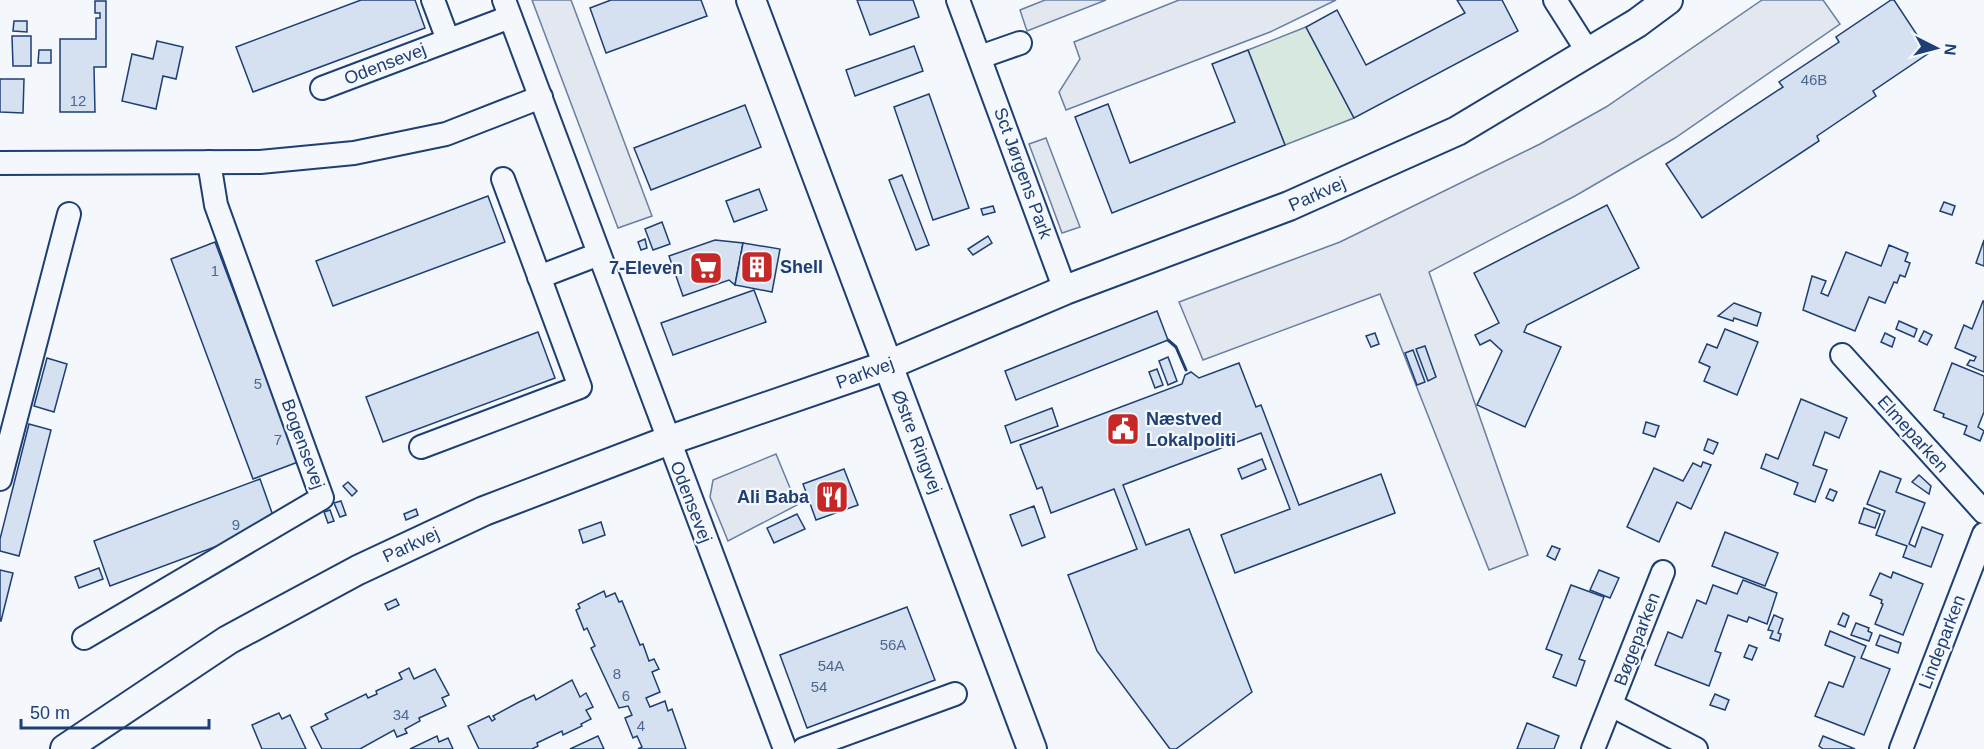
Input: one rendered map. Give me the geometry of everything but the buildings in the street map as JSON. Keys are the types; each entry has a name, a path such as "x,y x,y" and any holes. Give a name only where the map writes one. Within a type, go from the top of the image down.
{"street":[{"name":"Odensevej","path":"433,0 448,40"},
{"name":"Østre Ringvej","path":"752,0 1032,749"},
{"name":"Sct Jørgens Park","path":"958,0 1065,290"},
{"path":"1555,0 1588,52"},
{"name":"Parkvej","path":"65,749 228,640 358,570 484,511 668,441 888,365 1065,290 1289,207 1457,131 1636,23 1668,0"},
{"name":"Odensevej","path":"322,88 448,40 507,8 785,749"},
{"path":"980,57 1020,44"},
{"path":"0,163 261,162 354,153 446,134 541,97"},
{"name":"Bogensevej","path":"84,638 322,498 216,205 209,162"},
{"path":"421,447 580,387 503,179"},
{"path":"0,479 69,214"},
{"path":"539,277 599,255"},
{"name":"Elmeparken","path":"1842,355 1984,512"},
{"name":"Lindeparken","path":"1901,749 1984,534"},
{"name":"Bøgeparken","path":"1593,749 1663,572"},
{"path":"804,749 955,694"},
{"name":"Bøgeparken","path":"1611,705 1696,749"}],"shaded area":[{"path":"532,0 571,0 652,216 618,228"},
{"path":"1045,0 1106,0 1027,31 1020,10"},
{"path":"1179,0 1336,0 1270,32 1066,110 1059,92 1080,59 1074,42"},
{"path":"1762,0 1823,0 1840,24 1675,138 1575,196 1429,272 1528,555 1489,570 1380,294 1203,360 1179,302 1340,242 1540,144 1606,107"},
{"path":"1306,27 1354,118 1285,145 1248,50"},
{"path":"1046,138 1080,227 1062,233 1029,144"},
{"path":"776,454 797,505 728,541 710,497 713,480"}],"wall":[{"path":"1168,340 1176,347 1186,370"}],"place":[{"name":"Shell","path":"757,267"},
{"name":"7-Eleven","path":"706,268"},
{"name":"Næstved Lokalpoliti","path":"1123,429"},
{"name":"Ali Baba","path":"832,497"}]}
